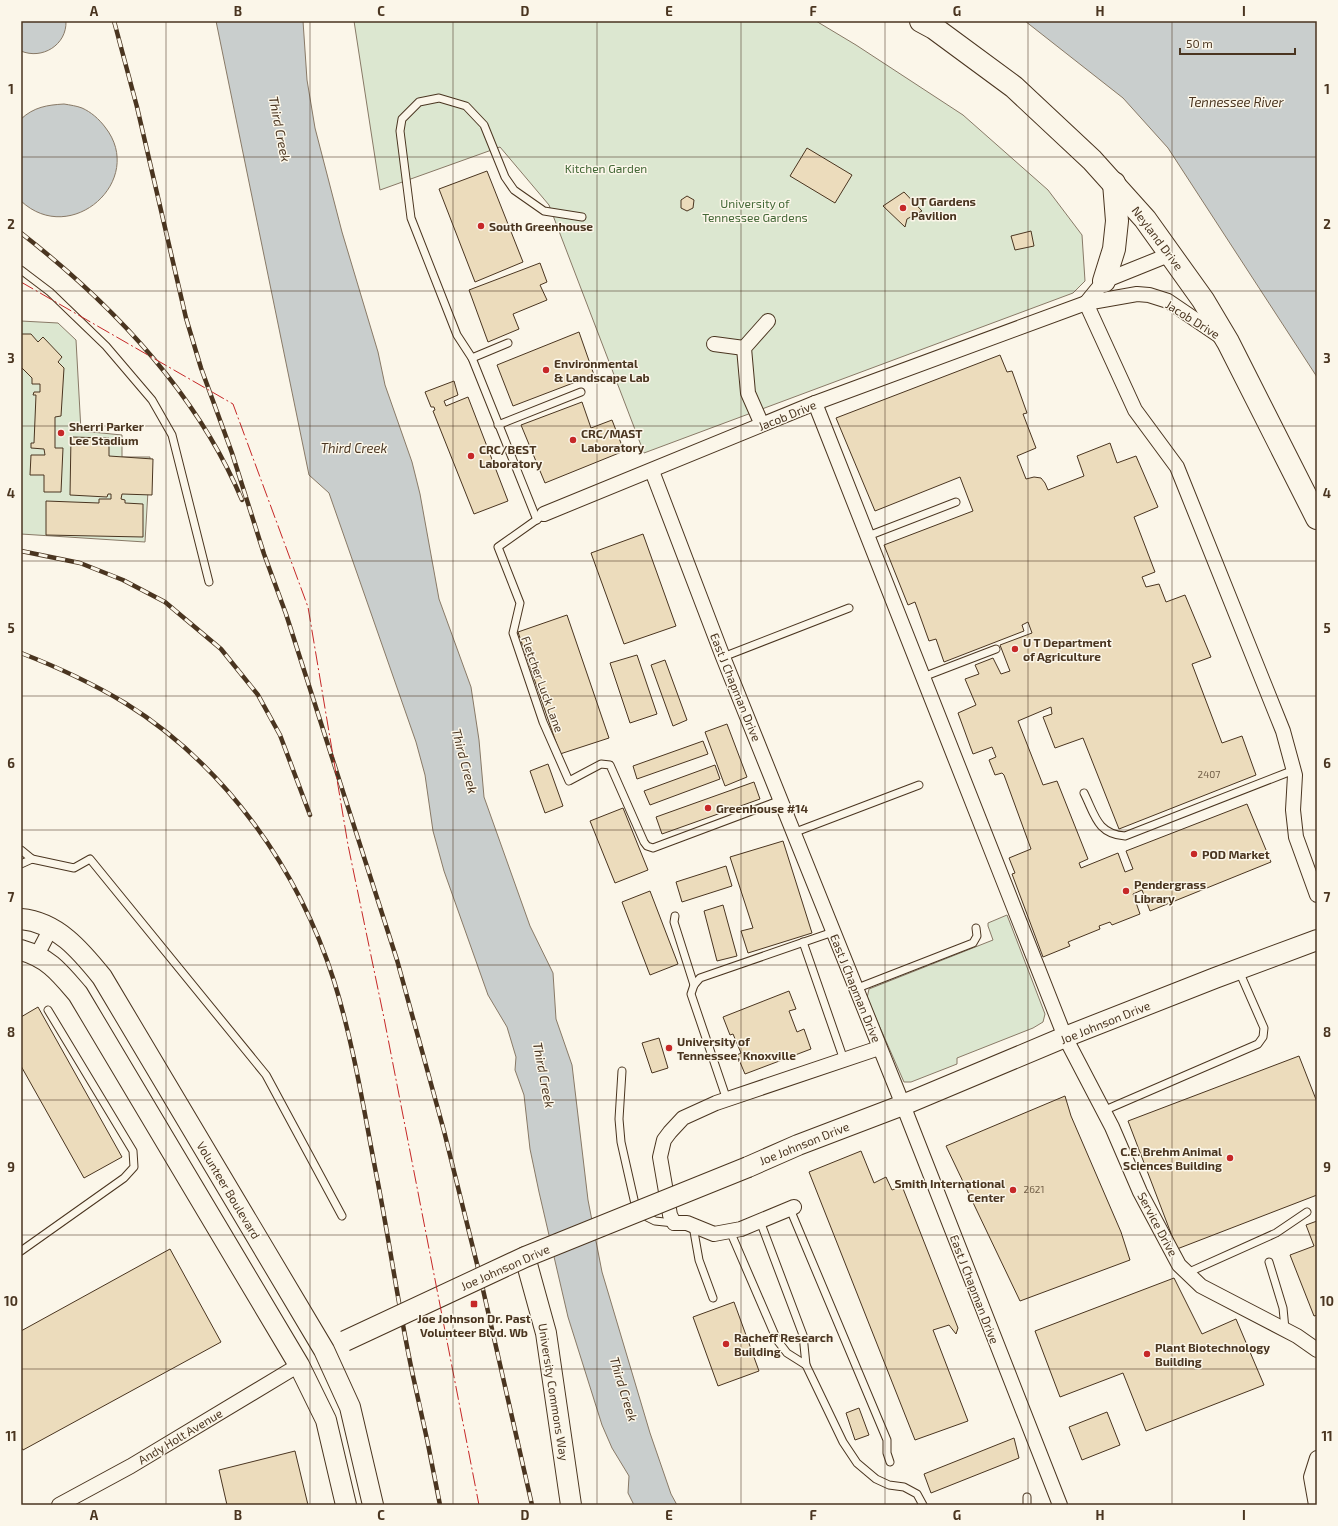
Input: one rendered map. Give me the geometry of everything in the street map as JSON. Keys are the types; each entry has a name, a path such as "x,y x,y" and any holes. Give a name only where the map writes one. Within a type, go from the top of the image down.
{"main road":[{"name":"Neyland Drive","path":"921,21 934,28 1014,87 1092,160 1145,219 1203,300 1228,342 1317,518"},
{"path":"1104,281 1114,249 1117,222 1114,183"}],"street":[{"path":"1171,254 1104,281 1086,303 1135,410 1177,467 1283,731 1294,770 1294,827 1303,859 1317,895"},
{"name":"Jacob Drive","path":"540,517 815,403 1086,303 1137,294 1149,295 1168,301 1228,342"},
{"path":"758,418 748,394 744,348 768,321"},
{"path":"714,344 744,348"},
{"name":"Service Drive","path":"815,403 1066,1038 1103,1111 1140,1192 1179,1265 1201,1286 1285,1330 1317,1350"},
{"name":"East J Chapman Drive","path":"652,471 793,833 880,1048 1060,1505"},
{"name":"Volunteer Boulevard","path":"21,919 51,928 72,943 102,977 324,1350 350,1407 373,1505"},
{"path":"51,928 29,952 52,966 78,994 299,1365 326,1420 346,1505"},
{"name":"Joe Johnson Drive","path":"299,1365 324,1350 525,1257 748,1167 798,1145 903,1106 1066,1038 1238,969 1317,940"},
{"path":"792,1208 741,1229 714,1234 687,1224 674,1223 670,1215 660,1157 664,1140 683,1118 727,1100 880,1048"},
{"name":"University Commons Way","path":"525,1257 546,1333 572,1505"},
{"name":"Andy Holt Avenue","path":"59,1505 131,1466 299,1365"},
{"path":"1316,1505 1311,1477 1317,1458"}],"lane":[{"path":"540,517 498,425 472,358 457,335 411,218 400,131 402,119 419,102 439,98 466,106 484,125 504,177 514,190 544,211 582,217"},
{"path":"21,270 50,292 106,346 152,400 172,435 209,582"},
{"path":"472,358 508,343"},
{"path":"498,425 581,392"},
{"path":"868,536 956,502"},
{"name":"Jacob Drive","path":"498,547 540,517"},
{"name":"Fletcher Luck Lane","path":"498,547 520,604 513,633 543,722 569,781 602,764 610,765 644,842 647,846 653,848 781,800"},
{"path":"724,656 849,608"},
{"path":"923,677 996,649"},
{"path":"1084,793 1102,828 1113,835 1125,836 1294,770"},
{"path":"793,833 919,785"},
{"path":"21,850 32,859 74,868 90,859 266,1075 342,1216"},
{"path":"21,864 32,859"},
{"path":"675,916 674,922 694,985"},
{"path":"855,989 973,943 977,936 976,928"},
{"path":"727,1100 691,994 694,985 700,978 833,932"},
{"path":"803,942 844,1060"},
{"path":"1103,1111 1258,1044 1263,1037 1264,1028 1238,969"},
{"path":"21,1251 124,1178 134,1167 132,1151 48,1010"},
{"path":"622,1071 619,1119 635,1204 646,1217 656,1221 674,1223"},
{"path":"792,1208 887,1440 887,1453 890,1462"},
{"path":"1187,1273 1276,1234 1307,1212"},
{"path":"760,1221 803,1335 806,1365 843,1442 857,1463 876,1479 889,1485 904,1487 917,1494 923,1505"},
{"path":"693,1226 699,1260 713,1298"},
{"path":"730,1231 777,1340 787,1353 806,1365"},
{"path":"1269,1262 1283,1308 1285,1330"}],"green space":[{"name":"University of Tennessee Gardens","path":"354,21 816,21 856,45 963,115 1048,190 1082,235 1085,281 1073,293 644,453 549,205 500,147 380,190"},
{"name":"Sherri Parker Lee Stadium","path":"21,321 58,323 76,340 81,431 122,435 122,457 150,457 145,542 21,534"},
{"path":"1007,915 1045,1014 1043,1022 1033,1028 957,1058 957,1064 911,1082 904,1082 867,998 869,989 993,940 988,923"}],"water":[{"path":"21,21 66,21 65,30 58,43 45,52 29,53 21,51"},
{"name":"Third Creek","path":"216,21 303,21 307,80 315,128 342,232 378,352 385,385 412,462 420,494 439,599 471,687 479,740 484,797 530,926 553,973 556,1019 572,1065 588,1200 602,1272 650,1433 671,1494 677,1505 634,1505 628,1493 629,1476 612,1448 602,1425 568,1317 539,1192 530,1149 524,1095 515,1070 516,1057 507,1027 488,995 444,871 433,831 425,775 416,742 329,493 309,475"},
{"name":"Tennessee River","path":"1025,21 1317,21 1317,377 1168,148 1123,98"},
{"path":"64,104 85,110 95,116 103,124 116,147 117,168 110,186 98,202 81,212 61,217 41,213 21,201 21,119 41,107"}],"building":[{"path":"807,148 852,175 835,203 790,176"},
{"name":"South Greenhouse","path":"487,171 523,262 475,282 439,189"},
{"name":"UT Gardens Pavilion","path":"904,192 922,211 907,219 905,227 883,206"},
{"path":"687,196 694,200 693,208 687,211 681,208 681,200"},
{"path":"1031,231 1034,246 1015,250 1011,236"},
{"path":"540,263 547,282 540,285 547,300 513,314 519,329 488,342 469,290"},
{"name":"Environmental & Landscape Lab","path":"579,332 594,375 513,406 497,365"},
{"path":"21,334 31,334 38,342 43,337 62,357 58,362 64,368 61,416 55,417 55,448 63,448 61,492 44,492 44,475 30,475 31,455 45,455 44,449 31,448 31,443 34,443 36,395 33,395 34,392 40,392 40,384 32,384 32,378 21,367"},
{"path":"1000,355 1007,372 1012,371 1027,413 1023,414 1036,448 1017,456 1026,479 1034,477 1041,478 1048,490 1084,476 1077,456 1110,443 1117,463 1136,456 1158,507 1134,517 1155,572 1142,577 1146,587 1159,584 1166,602 1185,595 1211,657 1192,664 1222,743 1242,736 1256,775 1119,829 1083,738 1055,748 1043,717 1052,714 1051,707 1018,721 1043,785 1057,781 1088,859 1079,863 1081,868 1118,853 1125,872 1133,869 1126,851 1247,804 1271,862 1150,911 1142,890 1133,894 1140,914 1112,925 1110,922 1099,926 1100,929 1068,942 1070,946 1043,957 1012,874 1015,873 1009,858 1031,849 1004,775 1002,773 995,775 989,760 996,757 992,747 973,754 958,713 976,705 965,679 979,674 975,665 993,658 1001,674 1010,671 1000,645 1032,633 1028,622 1022,625 1024,631 944,662 936,639 929,641 915,602 908,605 884,545 973,511 960,477 875,511 836,418"},
{"name":"CRC/BEST Laboratory","path":"454,381 458,395 444,401 446,406 468,397 508,501 474,514 433,411 435,410 434,407 431,407 425,392"},
{"name":"CRC/MAST Laboratory","path":"582,402 591,428 612,420 624,451 545,483 521,425"},
{"path":"71,437 109,438 109,456 153,459 152,495 122,494 121,499 125,500 125,503 143,504 143,537 46,535 46,501 99,503 99,499 111,499 111,494 108,494 107,497 70,495"},
{"path":"643,534 676,626 624,644 591,553"},
{"path":"567,615 609,738 560,754 518,632"},
{"path":"637,655 657,714 630,723 610,663"},
{"path":"665,660 687,720 673,726 651,665"},
{"path":"727,724 747,777 725,786 705,732"},
{"path":"703,741 708,754 637,779 633,766"},
{"path":"548,764 563,806 545,813 530,771"},
{"path":"715,765 720,779 650,805 644,791"},
{"name":"Greenhouse #14","path":"754,782 760,799 662,834 656,817"},
{"path":"623,808 648,870 615,883 590,821"},
{"path":"783,841 812,933 748,953 741,931 753,928 730,857"},
{"path":"726,866 732,886 682,902 676,882"},
{"path":"650,891 678,964 650,975 622,902"},
{"path":"723,905 737,956 717,961 704,911"},
{"path":"789,991 796,1009 789,1011 797,1032 804,1029 811,1049 745,1074 737,1055 741,1053 733,1034 730,1035 723,1017"},
{"path":"38,1007 122,1157 84,1178 21,1066 21,1017"},
{"path":"659,1038 668,1068 652,1073 642,1043"},
{"name":"C.E. Brehm Animal Sciences Building","path":"1299,1056 1317,1102 1317,1195 1177,1249 1128,1121"},
{"path":"1065,1096 1071,1116 1121,1232 1130,1260 1020,1301 946,1146"},
{"path":"861,1151 874,1183 886,1177 892,1190 902,1186 958,1328 956,1334 949,1325 933,1330 968,1421 915,1440 809,1172"},
{"path":"1317,1221 1317,1315 1314,1316 1290,1255 1314,1246 1306,1225"},
{"path":"170,1249 221,1342 23,1450 21,1447 21,1331"},
{"name":"Plant Biotechnology Building","path":"1174,1278 1202,1334 1236,1319 1264,1385 1146,1431 1123,1373 1060,1397 1035,1331"},
{"name":"Racheff Research Building","path":"734,1302 759,1371 718,1386 693,1317"},
{"path":"859,1408 869,1435 855,1440 846,1413"},
{"path":"1107,1412 1120,1445 1082,1460 1069,1427"},
{"path":"1014,1438 1019,1458 931,1493 924,1474"},
{"path":"295,1451 308,1505 227,1505 219,1470"}],"railway":[{"path":"114,21 137,107 186,318 201,368 232,453 264,554 286,614 397,960 444,1131 479,1272 532,1505"},
{"path":"21,233 55,260 88,290 119,320 149,353 176,387 201,423 223,461 242,500"},
{"path":"21,551 80,563 123,580 165,602 221,649 258,695 280,735 310,815"},
{"path":"21,653 74,676 125,703 161,728 195,757 226,789 254,824 279,861 301,899 319,940 334,981 347,1030 382,1203 408,1352 440,1505"}],"power":[{"path":"21,282 233,404 308,607 348,845 384,1018 479,1505"}],"place":[{"name":"UT Gardens Pavilion","path":"903,208"},
{"name":"South Greenhouse","path":"481,226"},
{"name":"Environmental & Landscape Lab","path":"546,370"},
{"name":"Sherri Parker Lee Stadium","path":"61,433"},
{"name":"CRC/MAST Laboratory","path":"573,440"},
{"name":"CRC/BEST Laboratory","path":"471,456"},
{"name":"U T Department of Agriculture","path":"1015,649"},
{"name":"Greenhouse #14","path":"708,808"},
{"name":"POD Market","path":"1194,854"},
{"name":"Pendergrass Library","path":"1126,891"},
{"name":"University of Tennessee, Knoxville","path":"669,1048"},
{"name":"C.E. Brehm Animal Sciences Building","path":"1230,1158"},
{"name":"Smith International Center","path":"1013,1190"},
{"name":"Joe Johnson Dr. Past Volunteer Blvd. Wb","path":"474,1304"},
{"name":"Racheff Research Building","path":"726,1344"},
{"name":"Plant Biotechnology Building","path":"1147,1354"}],"park label":[{"name":"Kitchen Garden","path":"606,168"}]}
